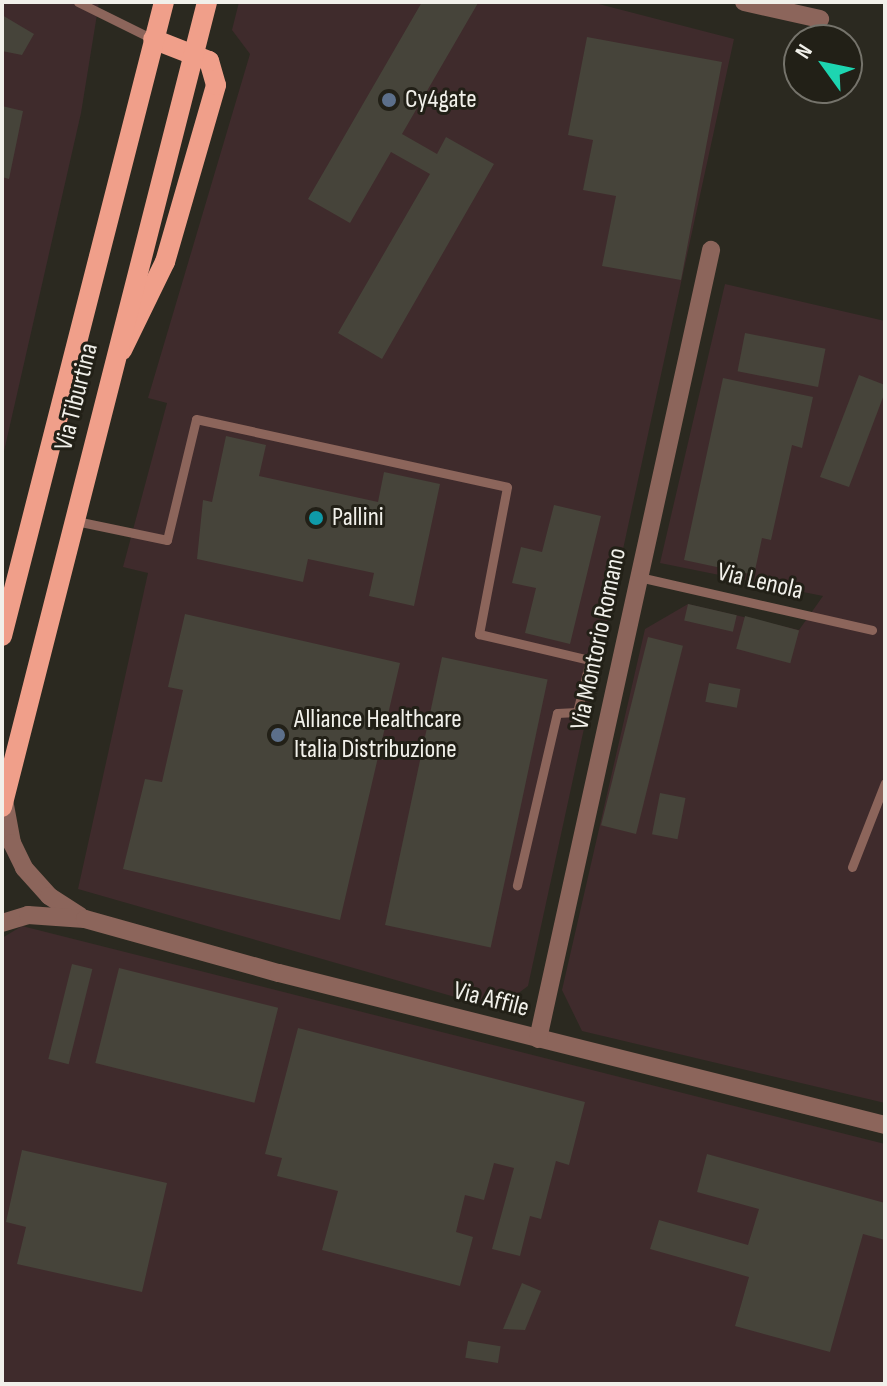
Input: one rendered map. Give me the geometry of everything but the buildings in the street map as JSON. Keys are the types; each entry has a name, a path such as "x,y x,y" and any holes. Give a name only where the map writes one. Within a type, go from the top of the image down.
{"main road":[{"name":"Via Tiburtina","path":"2,636 164,2"},
{"name":"Via Tiburtina","path":"3,803 111,367 207,2"},
{"path":"111,367 160,275 213,99 214,67 193,53 153,39"}],"street":[{"path":"744,2 820,19"},
{"name":"Via Montorio Romano","path":"538,1039 711,250"},
{"name":"Via Affile","path":"3,803 12,843 24,868 49,896 85,919"},
{"name":"Via Affile","path":"2,923 28,915 85,919 538,1039 885,1125"}],"lane":[{"path":"78,2 93,6 153,39"},
{"path":"73,520 167,540 196,419 507,487 479,634 590,660 577,712 557,713 517,885"},
{"name":"Via Lenola","path":"639,577 872,630"},
{"path":"852,867 885,783"}],"shaded area":[{"path":"2,2 99,2 81,113 2,460"},
{"path":"239,2 591,2 734,39 528,986 497,1009 78,889 148,573 123,567 167,403 148,398 250,54 232,30"},
{"path":"725,284 885,321 885,1103 582,1031 562,990 645,629 688,604 799,630 823,596 660,563"},
{"path":"22,926 885,1144 885,1384 2,1384 2,938"}],"place":[{"name":"Cy4gate","path":"389,100"},
{"name":"Pallini","path":"316,518"},
{"name":"Alliance Healthcare Italia Distribuzione","path":"278,735"}]}
